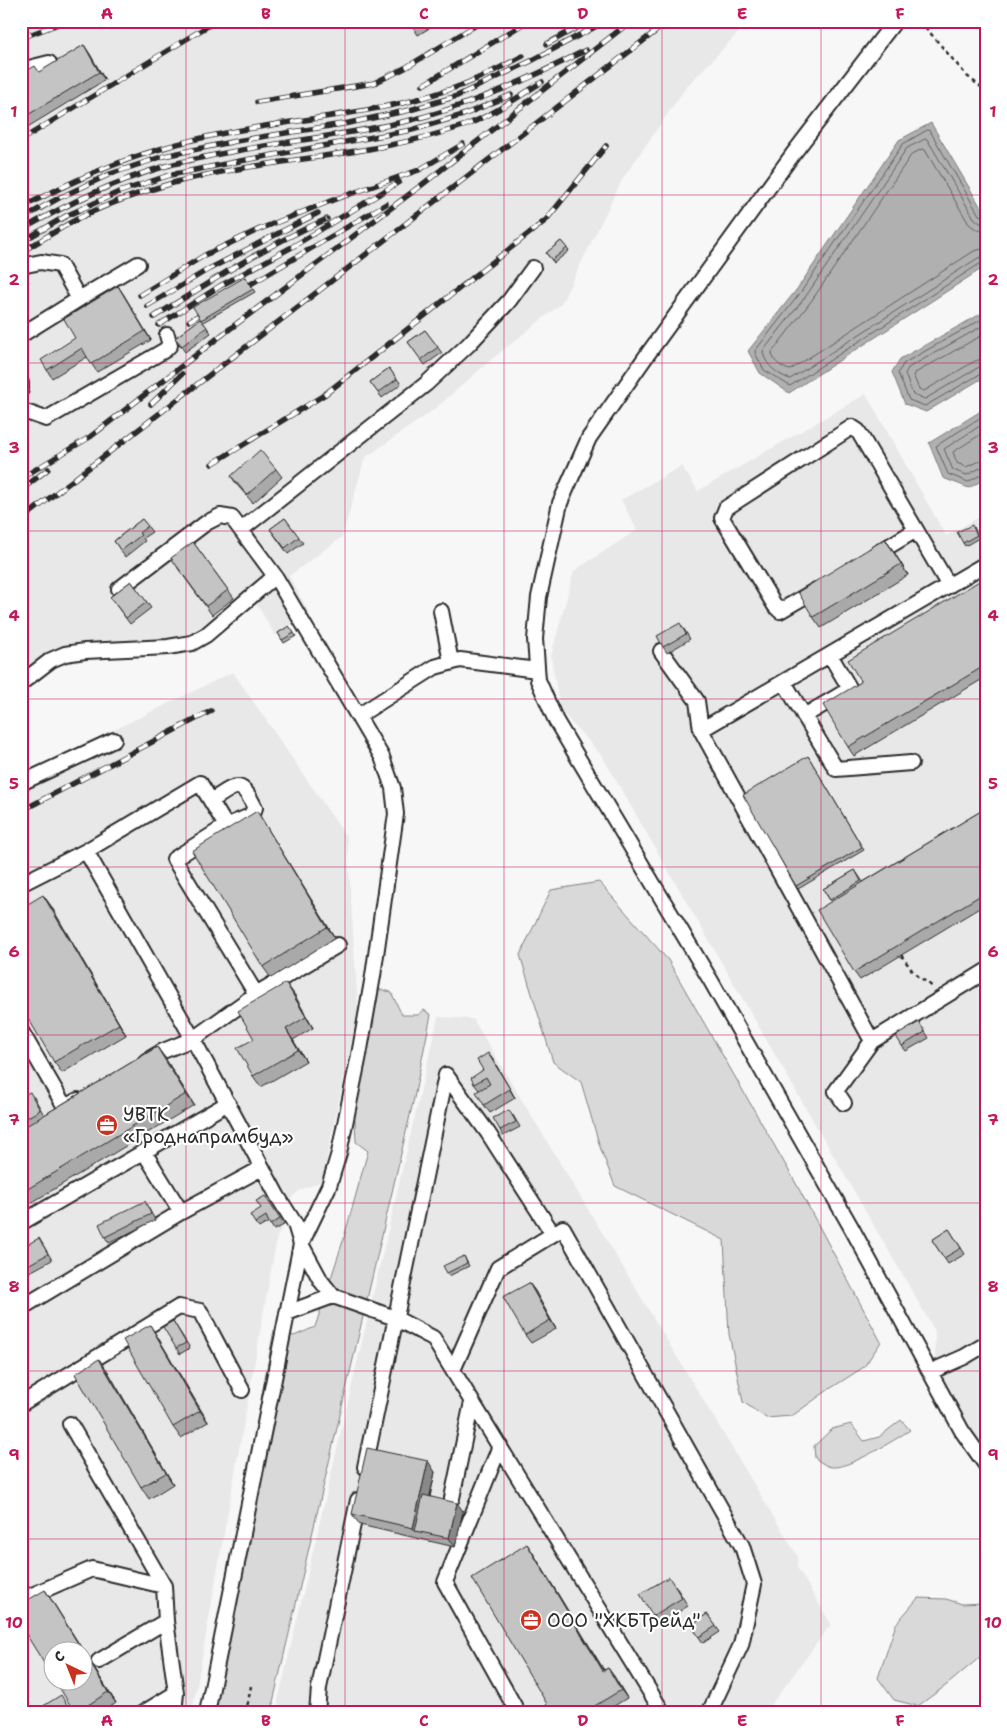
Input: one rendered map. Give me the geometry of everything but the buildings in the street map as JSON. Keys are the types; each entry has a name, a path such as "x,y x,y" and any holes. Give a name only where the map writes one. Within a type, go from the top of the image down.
{"lane":[{"path":"895,21 793,154 589,438 560,503 541,587 535,639 538,680 556,721 711,981 852,1227 962,1431 986,1465"},
{"path":"21,70 49,63"},
{"path":"21,266 41,262 60,265 78,299"},
{"path":"21,334 138,264"},
{"path":"242,529 426,384 468,345 509,301 533,268"},
{"path":"21,412 46,419 165,350 170,345 167,336"},
{"path":"21,383 21,390"},
{"path":"831,581 780,611 775,606 722,518 726,508 852,427 858,431 949,586"},
{"path":"119,589 206,523 220,516 232,518 242,529 274,576 382,757 393,788 396,814 373,976 339,1153 329,1186 301,1244 207,1713"},
{"path":"865,561 916,530"},
{"path":"701,730 982,566 986,567"},
{"path":"21,683 52,660 65,654 84,650 168,647 192,643 206,635 274,576"},
{"path":"442,611 451,662"},
{"path":"661,651 697,701 701,730 872,1041"},
{"path":"804,716 850,689 830,655"},
{"path":"358,716 435,667 451,662 460,660 537,670"},
{"path":"784,682 836,769 911,762"},
{"path":"21,783 114,740"},
{"path":"21,884 86,851 200,783 226,826"},
{"path":"211,801 232,787 240,787 247,792 255,808 250,816 226,826 174,858 256,994"},
{"path":"86,851 228,1103 294,1224 301,1244 321,1281 333,1296 395,1318 433,1338 663,1713"},
{"path":"138,1065 163,1051 193,1039 256,994 338,945"},
{"path":"844,1103 836,1091 872,1041 986,972"},
{"path":"21,1031 65,1107 89,1093"},
{"path":"316,1713 319,1688 446,1075 488,1133 553,1234"},
{"path":"21,1223 228,1103"},
{"path":"144,1152 181,1212"},
{"path":"21,1308 181,1212 262,1168"},
{"path":"453,1370 498,1268 563,1228 742,1546 754,1584 741,1645 709,1713"},
{"path":"287,1313 333,1296"},
{"path":"21,1404 179,1307 200,1312 242,1390"},
{"path":"930,1372 964,1357 986,1344"},
{"path":"452,1498 472,1402"},
{"path":"70,1424 164,1586 166,1621 176,1693 174,1713"},
{"path":"500,1446 445,1582 518,1713"},
{"path":"21,1600 92,1569 164,1586"},
{"path":"99,1661 166,1621"},
{"path":"144,1713 176,1693"}],"path":[{"path":"920,21 967,76 986,91"},
{"path":"901,955 914,972 935,988 951,993"},
{"path":"246,1713 251,1686"},
{"path":"614,1706 618,1713"}],"shaded area":[{"path":"21,21 750,21 687,86 623,178 561,304 492,359 436,408 365,458 342,537 289,576 310,614 275,635 256,603 194,653 116,654 64,661 21,694"},
{"path":"866,394 946,536 986,513 986,1453 979,1445 935,1369 935,1331 602,756 560,710 551,656 574,571 637,530 621,500 682,466 698,491"},
{"path":"233,672 347,838 358,1010 322,1181 299,1191 283,1206 283,1225 277,1237 192,1713 21,1713 21,775"},
{"path":"599,882 668,960 793,1178 881,1342 864,1367 792,1416 766,1418 743,1402 729,1334 724,1240 615,1186 600,1147 581,1082 553,1062 520,955 551,890"},
{"path":"378,989 391,992 402,1015 418,1015 424,1010 431,1015 414,1098 273,1702 275,1713 199,1713 274,1330 294,1336 315,1327 343,1241 368,1151 356,1142 354,1100"},
{"path":"438,1017 473,1019 798,1557 797,1567 831,1624 765,1713 279,1713 278,1701"},
{"path":"901,1420 910,1430 860,1459 832,1467 825,1465 815,1458 814,1446 832,1429 851,1424 864,1441 879,1437"},
{"path":"918,1598 946,1599 962,1604 986,1603 986,1652 918,1706 894,1700 878,1678 896,1624"}],"water":[{"path":"931,123 986,216 986,266 789,393 760,373 748,351 797,289 899,140"},
{"path":"986,311 986,376 926,412 905,404 892,372 900,359"},
{"path":"986,408 986,478 969,488 943,478 929,443"}],"railway":[{"path":"21,38 66,21"},
{"path":"21,140 216,21"},
{"path":"257,102 374,83 405,68 483,21"},
{"path":"423,85 528,21"},
{"path":"547,44 589,21"},
{"path":"21,219 59,198 110,174 164,156 236,141 349,123 410,110 457,96 531,61 606,21"},
{"path":"21,478 90,437 227,331 423,184 631,21"},
{"path":"21,520 669,21"},
{"path":"21,230 92,194 147,172 204,157 361,130 434,114 500,90 586,50"},
{"path":"21,208 89,175 160,149 252,128 345,114 407,102 463,85 523,56"},
{"path":"21,252 82,217 107,205 147,191 209,174 357,151 430,136 466,125 486,116 542,82"},
{"path":"21,242 68,215 119,192 170,175 412,130 463,115 511,95"},
{"path":"140,295 205,255 260,229 333,200 419,170 463,144"},
{"path":"212,464 324,395 546,220 606,146"},
{"path":"159,325 220,286 292,247 399,182"},
{"path":"239,291 386,204"},
{"path":"147,306 209,269 318,213"},
{"path":"154,317 260,252 327,219"},
{"path":"189,321 209,309"},
{"path":"151,404 182,374"},
{"path":"21,490 48,469"},
{"path":"21,811 211,711"}],"place":[{"name":"УВТК «Гроднапрамбуд»","path":"107,1125"},
{"name":"ООО \"ХКБТрейд\"","path":"531,1620"}]}
